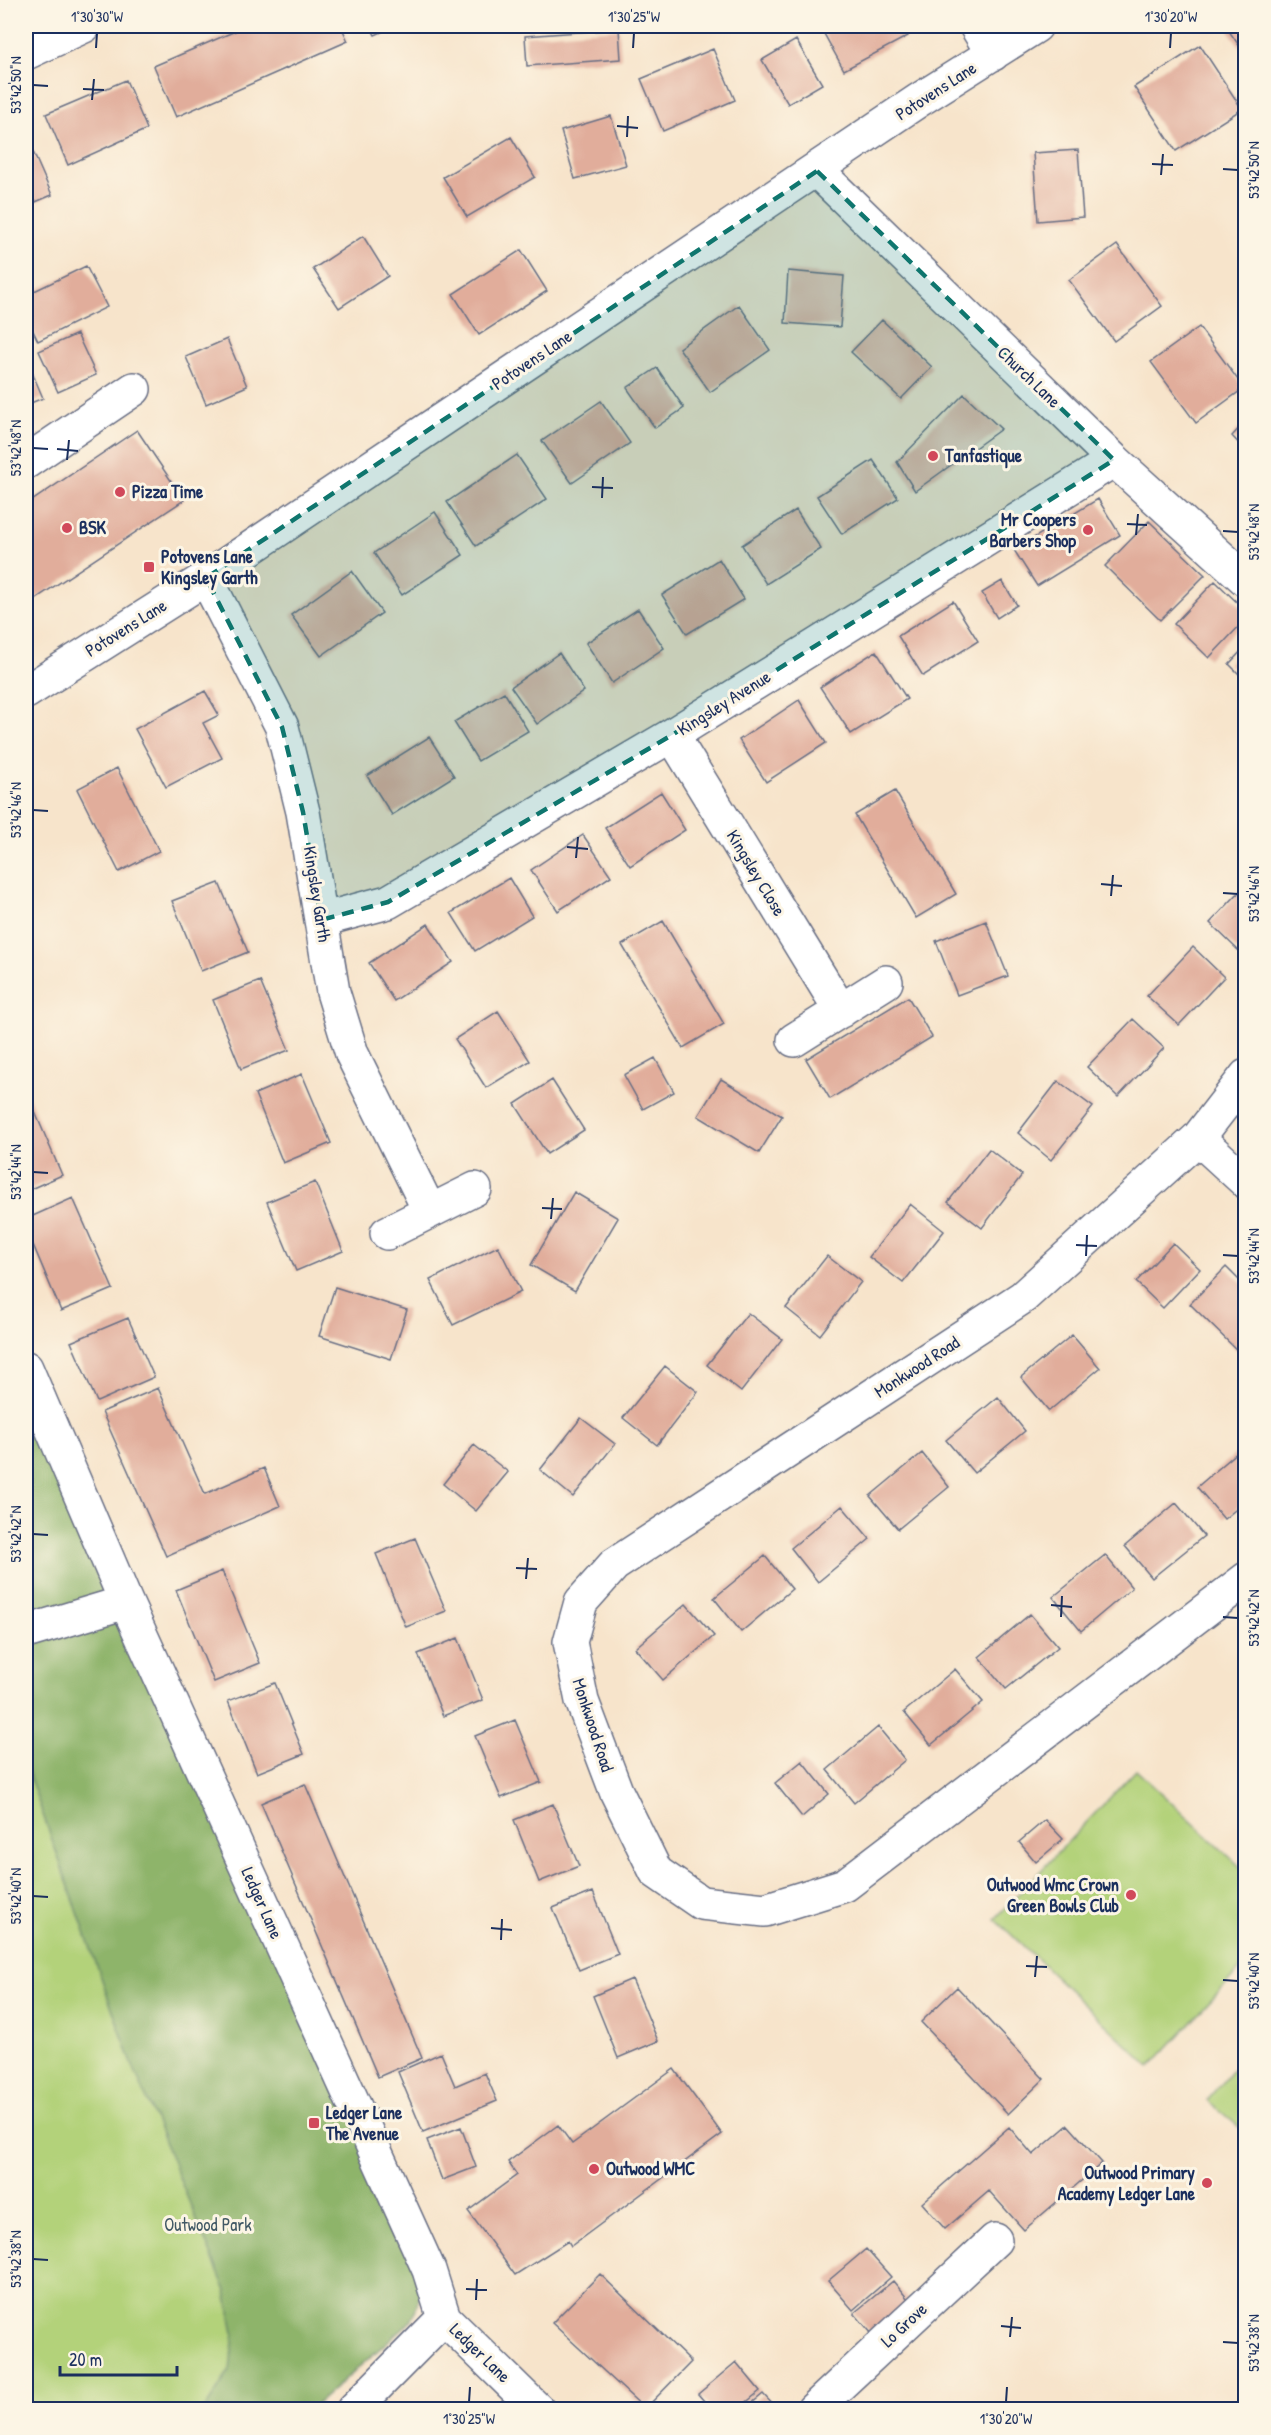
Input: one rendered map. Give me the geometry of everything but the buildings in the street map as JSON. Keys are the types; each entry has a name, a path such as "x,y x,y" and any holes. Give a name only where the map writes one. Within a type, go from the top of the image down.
{"street":[{"path":"26,53 84,26"},
{"path":"976,26 993,54"},
{"name":"Potovens Lane","path":"26,692 206,578 1036,26"},
{"name":"Church Lane","path":"817,171 1114,460 1245,580"},
{"path":"26,462 134,389"},
{"name":"Kingsley Avenue","path":"321,920 388,902 672,735 1114,460"},
{"name":"Kingsley Garth","path":"206,578 282,727 303,812 333,992 352,1054 429,1210"},
{"name":"Kingsley Close","path":"672,735 841,1011"},
{"path":"794,1040 886,982"},
{"name":"Monkwood Road","path":"1245,1076 1198,1137 1023,1297 614,1565 581,1602 570,1642 582,1701 616,1791 656,1872 701,1903 765,1911 845,1885 1245,1579"},
{"path":"1198,1137 1245,1182"},
{"path":"387,1233 475,1189"},
{"name":"Ledger Lane","path":"26,1368 126,1602 429,2270 444,2318 538,2409"},
{"path":"26,1632 126,1602"},
{"name":"Lo Grove","path":"813,2409 995,2240"},
{"path":"353,2409 444,2318"}],"highlighted area":[{"path":"817,171 1114,460 672,735 388,902 321,920 303,812 282,727 206,578"}],"green space":[{"name":"Outwood Park","path":"26,1368 412,2320 311,2409 26,2409"},
{"name":"Outwood Park","path":"26,1368 429,2270 412,2320 311,2409 205,2409 230,2370 234,2332 226,2291 131,2061 26,1767"},
{"name":"Outwood Wmc Crown Green Bowls Club","path":"1136,1770 1246,1872 1245,1964 1150,2067 995,1919"},
{"path":"1245,2055 1245,2132 1207,2100"}],"place":[{"name":"Tanfastique","path":"933,456"},
{"name":"Pizza Time","path":"120,492"},
{"name":"BSK","path":"67,528"},
{"name":"Mr Coopers Barbers Shop","path":"1088,530"},
{"name":"Potovens Lane Kingsley Garth","path":"149,567"},
{"name":"Outwood Wmc Crown Green Bowls Club","path":"1131,1895"},
{"name":"Ledger Lane The Avenue","path":"314,2123"},
{"name":"Outwood WMC","path":"594,2169"},
{"name":"Outwood Primary Academy Ledger Lane","path":"1207,2183"}]}
